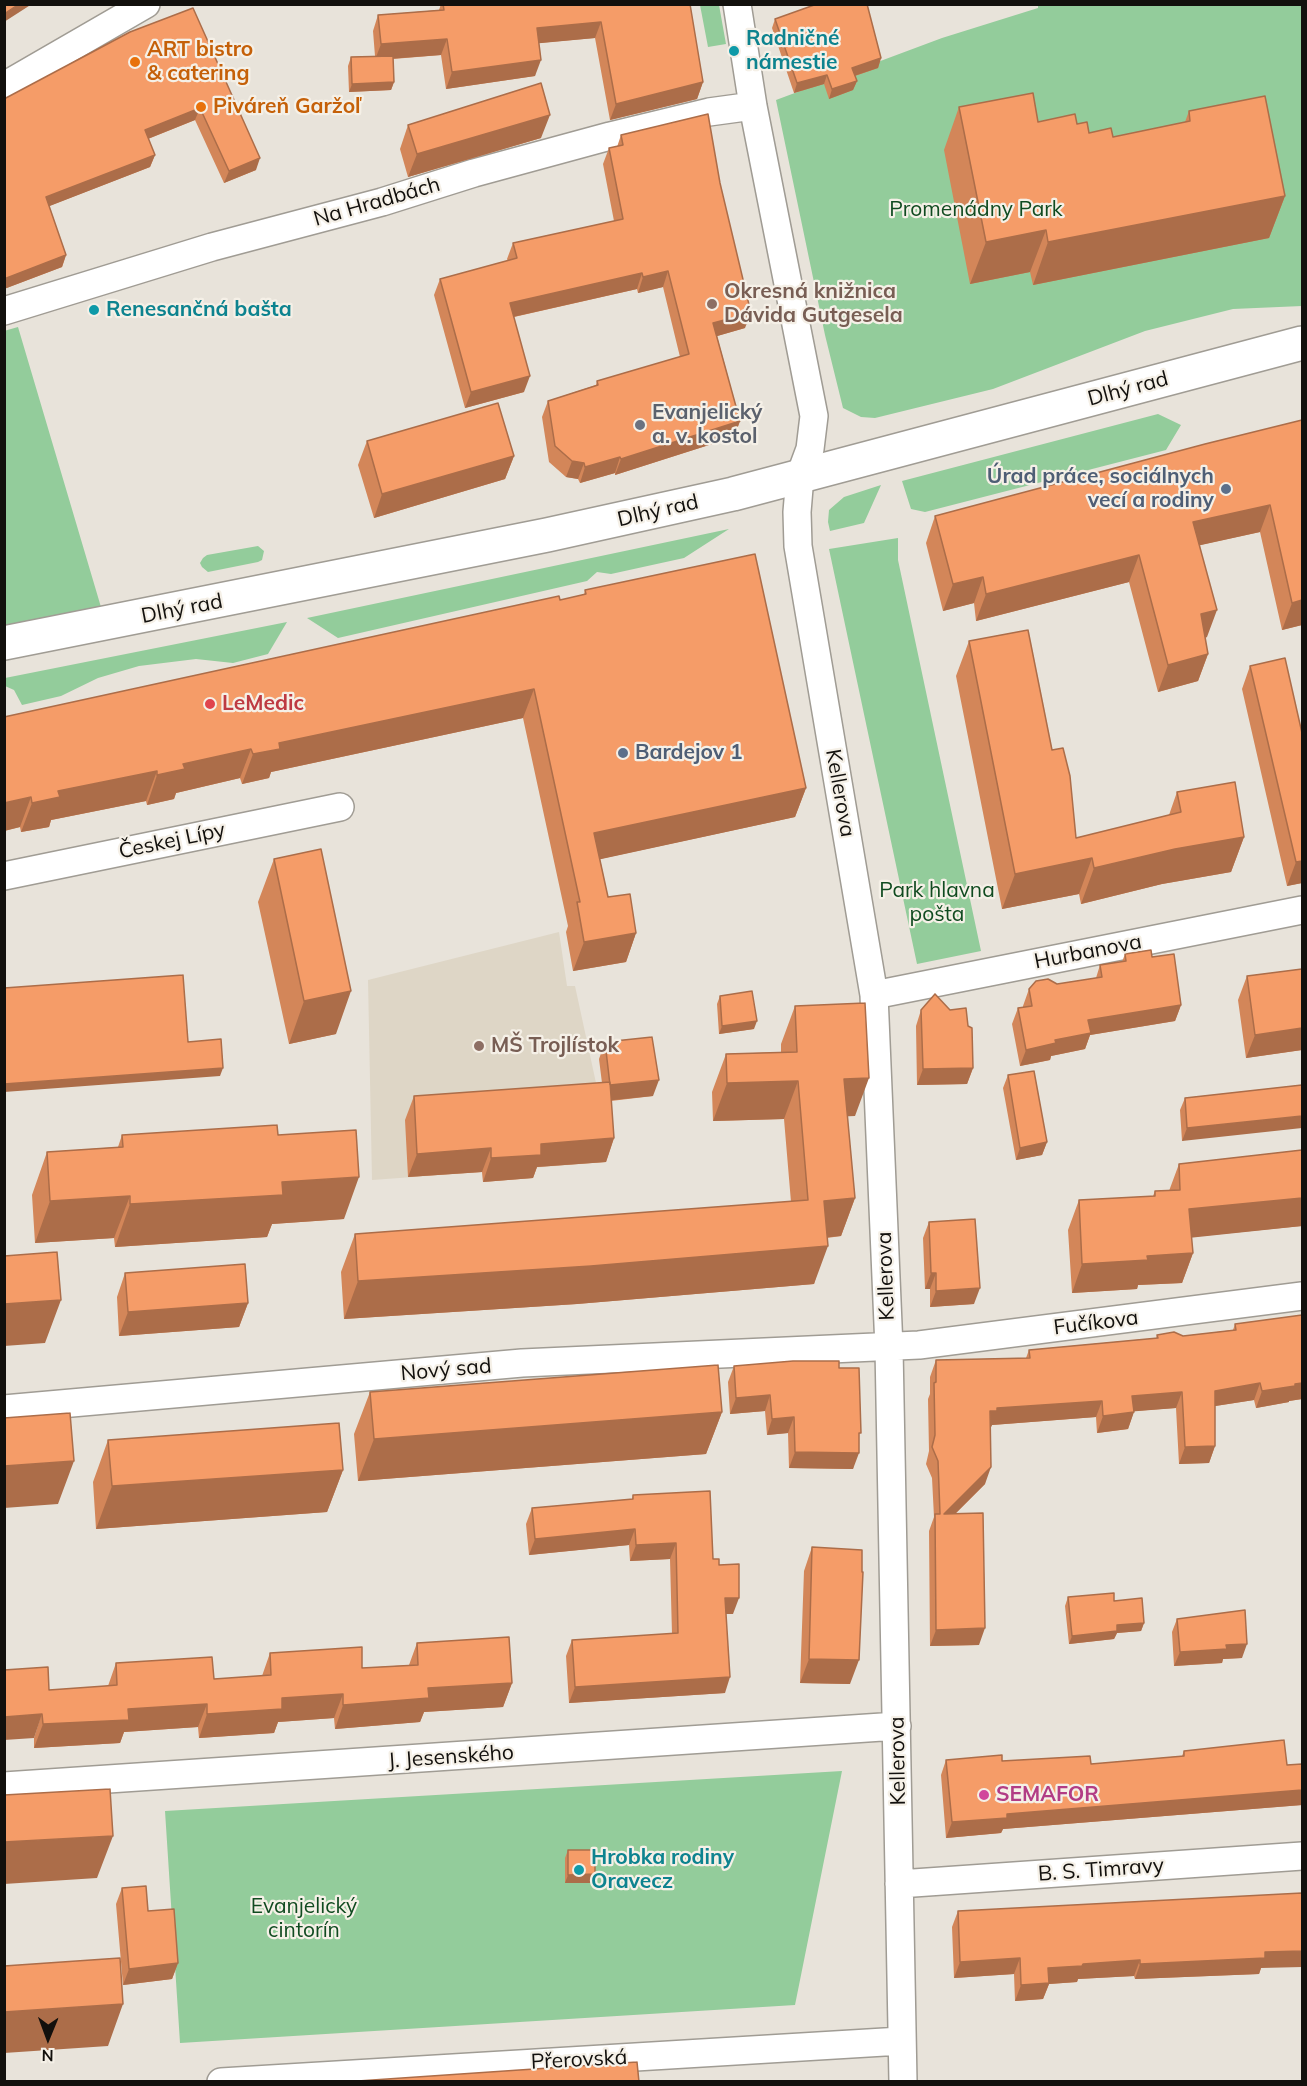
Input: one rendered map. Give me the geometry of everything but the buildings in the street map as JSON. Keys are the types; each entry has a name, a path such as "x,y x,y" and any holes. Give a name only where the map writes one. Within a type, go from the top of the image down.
{"street":[{"path":"4,86 146,4"},
{"path":"737,4 753,106 814,416 810,449 800,476"},
{"name":"Na Hradbách","path":"4,311 213,247 382,202 486,170 610,136 709,112 753,106"},
{"name":"Dlhý rad","path":"4,643 556,534 733,494 1302,343"},
{"name":"Kellerova","path":"800,476 797,512 799,554 874,995 889,1348 903,2082"},
{"name":"Českej Lípy","path":"4,876 340,807"},
{"name":"Hurbanova","path":"874,995 1302,910"},
{"name":"Fučíkova","path":"889,1348 1302,1296"},
{"name":"Nový sad","path":"4,1409 522,1363 854,1347 889,1348"},
{"name":"J. Jesenského","path":"4,1786 897,1726"},
{"name":"B. S. Timravy","path":"899,1884 1302,1856"},
{"name":"Přerovská","path":"221,2082 901,2041"}],"shaded area":[{"name":"MŠ Trojlístok","path":"559,932 567,986 575,986 601,1106 606,1162 532,1168 533,1178 483,1182 482,1172 372,1180 368,980"}],"green space":[{"path":"700,5 719,5 726,44 708,47"},
{"name":"Promenádny Park","path":"1038,5 1302,5 1302,306 1233,309 1145,331 993,389 875,418 861,417 843,408 825,335 776,100 942,38 1038,8"},
{"path":"18,327 106,624 5,643 4,331"},
{"path":"1158,414 1181,425 1166,450 925,512 911,509 902,481"},
{"path":"881,485 864,523 830,531 829,510 844,497"},
{"path":"729,529 684,558 611,574 597,572 587,581 338,638 307,618"},
{"name":"Park hlavna pošta","path":"898,538 898,560 981,951 917,964 829,549"},
{"path":"258,546 264,551 262,560 258,562 208,572 200,563 207,555"},
{"path":"287,622 268,654 233,663 196,659 139,666 98,678 61,696 22,705 14,690 5,686 5,678"},
{"name":"Evanjelický cintorín","path":"842,1771 795,2005 180,2043 165,1811"}],"place":[{"name":"Radničné námestie","path":"734,51"},
{"name":"ART bistro & catering","path":"135,62"},
{"name":"Piváreň Garžoľ","path":"201,107"},
{"name":"Okresná knižnica Dávida Gutgesela","path":"712,304"},
{"name":"Renesančná bašta","path":"94,310"},
{"name":"Evanjelický a. v. kostol","path":"640,425"},
{"name":"Úrad práce, sociálnych vecí a rodiny","path":"1226,489"},
{"name":"LeMedic","path":"210,704"},
{"name":"Bardejov 1","path":"623,753"},
{"name":"MŠ Trojlístok","path":"479,1046"},
{"name":"SEMAFOR","path":"984,1795"},
{"name":"Hrobka rodiny Oravecz","path":"579,1870"}]}
